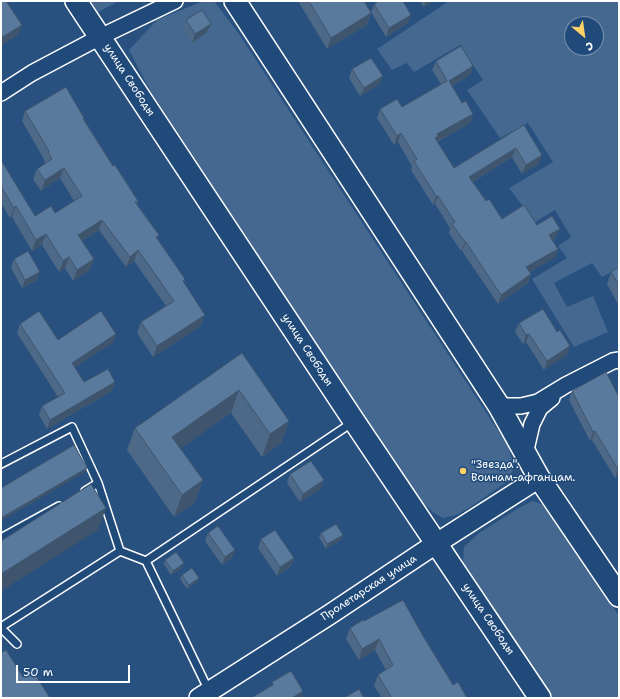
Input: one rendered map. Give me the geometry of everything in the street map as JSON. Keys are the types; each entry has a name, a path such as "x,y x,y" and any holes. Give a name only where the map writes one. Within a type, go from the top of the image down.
{"main road":[{"name":"улица Свободы","path":"76,1 354,421 540,698"},
{"path":"235,1 500,406 539,478 619,596"}],"street":[{"path":"1,93 32,73 100,37 175,1"},
{"path":"500,406 521,406 538,402 566,385 613,361 619,360"},
{"path":"525,454 532,424 540,408 566,385"},
{"name":"Пролетарская улица","path":"204,695 539,478"}],"lane":[{"path":"146,561 354,421"},
{"path":"1,464 72,427 98,484 120,551"},
{"path":"77,495 98,484"},
{"path":"1,538 63,503"},
{"path":"120,551 146,561 204,695"},
{"path":"17,644 1,628 120,551"}],"shaded area":[{"path":"91,1 119,1 98,12"},
{"path":"203,1 214,1 239,34 508,446 514,467 508,481 469,508 456,515 443,518 434,513 421,501 401,473 151,92 129,50 157,20"},
{"path":"449,1 619,1 619,268 602,277 592,263 554,283 567,307 593,296 608,332 574,347 532,279 567,258 558,246 571,237 555,210 535,222 509,188 553,162 528,123 500,138 467,90 483,80 460,45 414,72 407,63 392,70 377,49"},
{"path":"533,501 546,506 619,616 619,698 553,698 463,562 464,547 479,533 517,509"}],"building":[{"path":"1,1 6,1 22,25 1,38"},
{"path":"309,1 364,1 371,13 331,38"},
{"path":"379,1 403,1 411,15 389,28 374,4"},
{"path":"202,10 211,24 195,34 186,20"},
{"path":"461,46 473,66 449,81 462,103 466,101 473,114 437,134 438,136 435,138 454,168 524,125 542,155 526,165 516,148 469,177 486,201 489,199 502,219 524,205 537,225 552,216 560,229 549,235 558,249 526,267 531,274 501,295 466,242 452,224 455,222 438,196 436,196 414,161 417,159 401,133 397,136 380,109 397,99 402,107 447,81 436,61"},
{"path":"371,58 383,76 364,88 352,69"},
{"path":"66,87 84,118 83,119 113,166 115,165 138,201 135,202 159,235 156,237 185,279 183,281 205,315 157,346 141,322 174,301 138,250 130,257 102,220 78,235 94,259 77,270 69,257 63,261 46,234 36,240 16,206 14,208 1,186 1,160 35,216 51,206 55,213 82,196 64,168 45,180 37,169 52,159 48,152 49,151 25,111"},
{"path":"28,251 40,272 25,280 14,259"},
{"path":"619,267 619,285 611,272"},
{"path":"543,309 557,332 560,330 570,346 547,361 529,334 526,335 519,323"},
{"path":"39,311 58,340 101,311 116,334 72,363 84,382 108,369 115,382 50,420 42,406 65,393 20,324"},
{"path":"242,353 289,421 270,434 239,390 172,437 203,480 182,495 135,428"},
{"path":"606,372 619,397 619,469 595,431 593,432 572,391"},
{"path":"74,445 87,468 1,518 1,488"},
{"path":"311,461 324,480 303,494 290,474"},
{"path":"91,484 106,508 1,574 1,541"},
{"path":"336,524 343,535 327,544 321,533"},
{"path":"218,526 235,550 225,557 208,533"},
{"path":"275,530 294,558 280,567 261,539"},
{"path":"176,552 184,563 173,571 165,560"},
{"path":"192,568 199,578 189,585 182,575"},
{"path":"403,600 453,685 458,682 467,698 392,698 378,675 393,665 379,639 362,649 350,628"},
{"path":"6,650 23,677 33,671 50,698 1,698 1,653"},
{"path":"291,671 303,691 292,698 251,698 273,685 272,682"},
{"path":"359,689 364,698 344,698"}],"place":[{"name":"\"Звезда\". Воинам-афганцам.","path":"463,471"}]}
